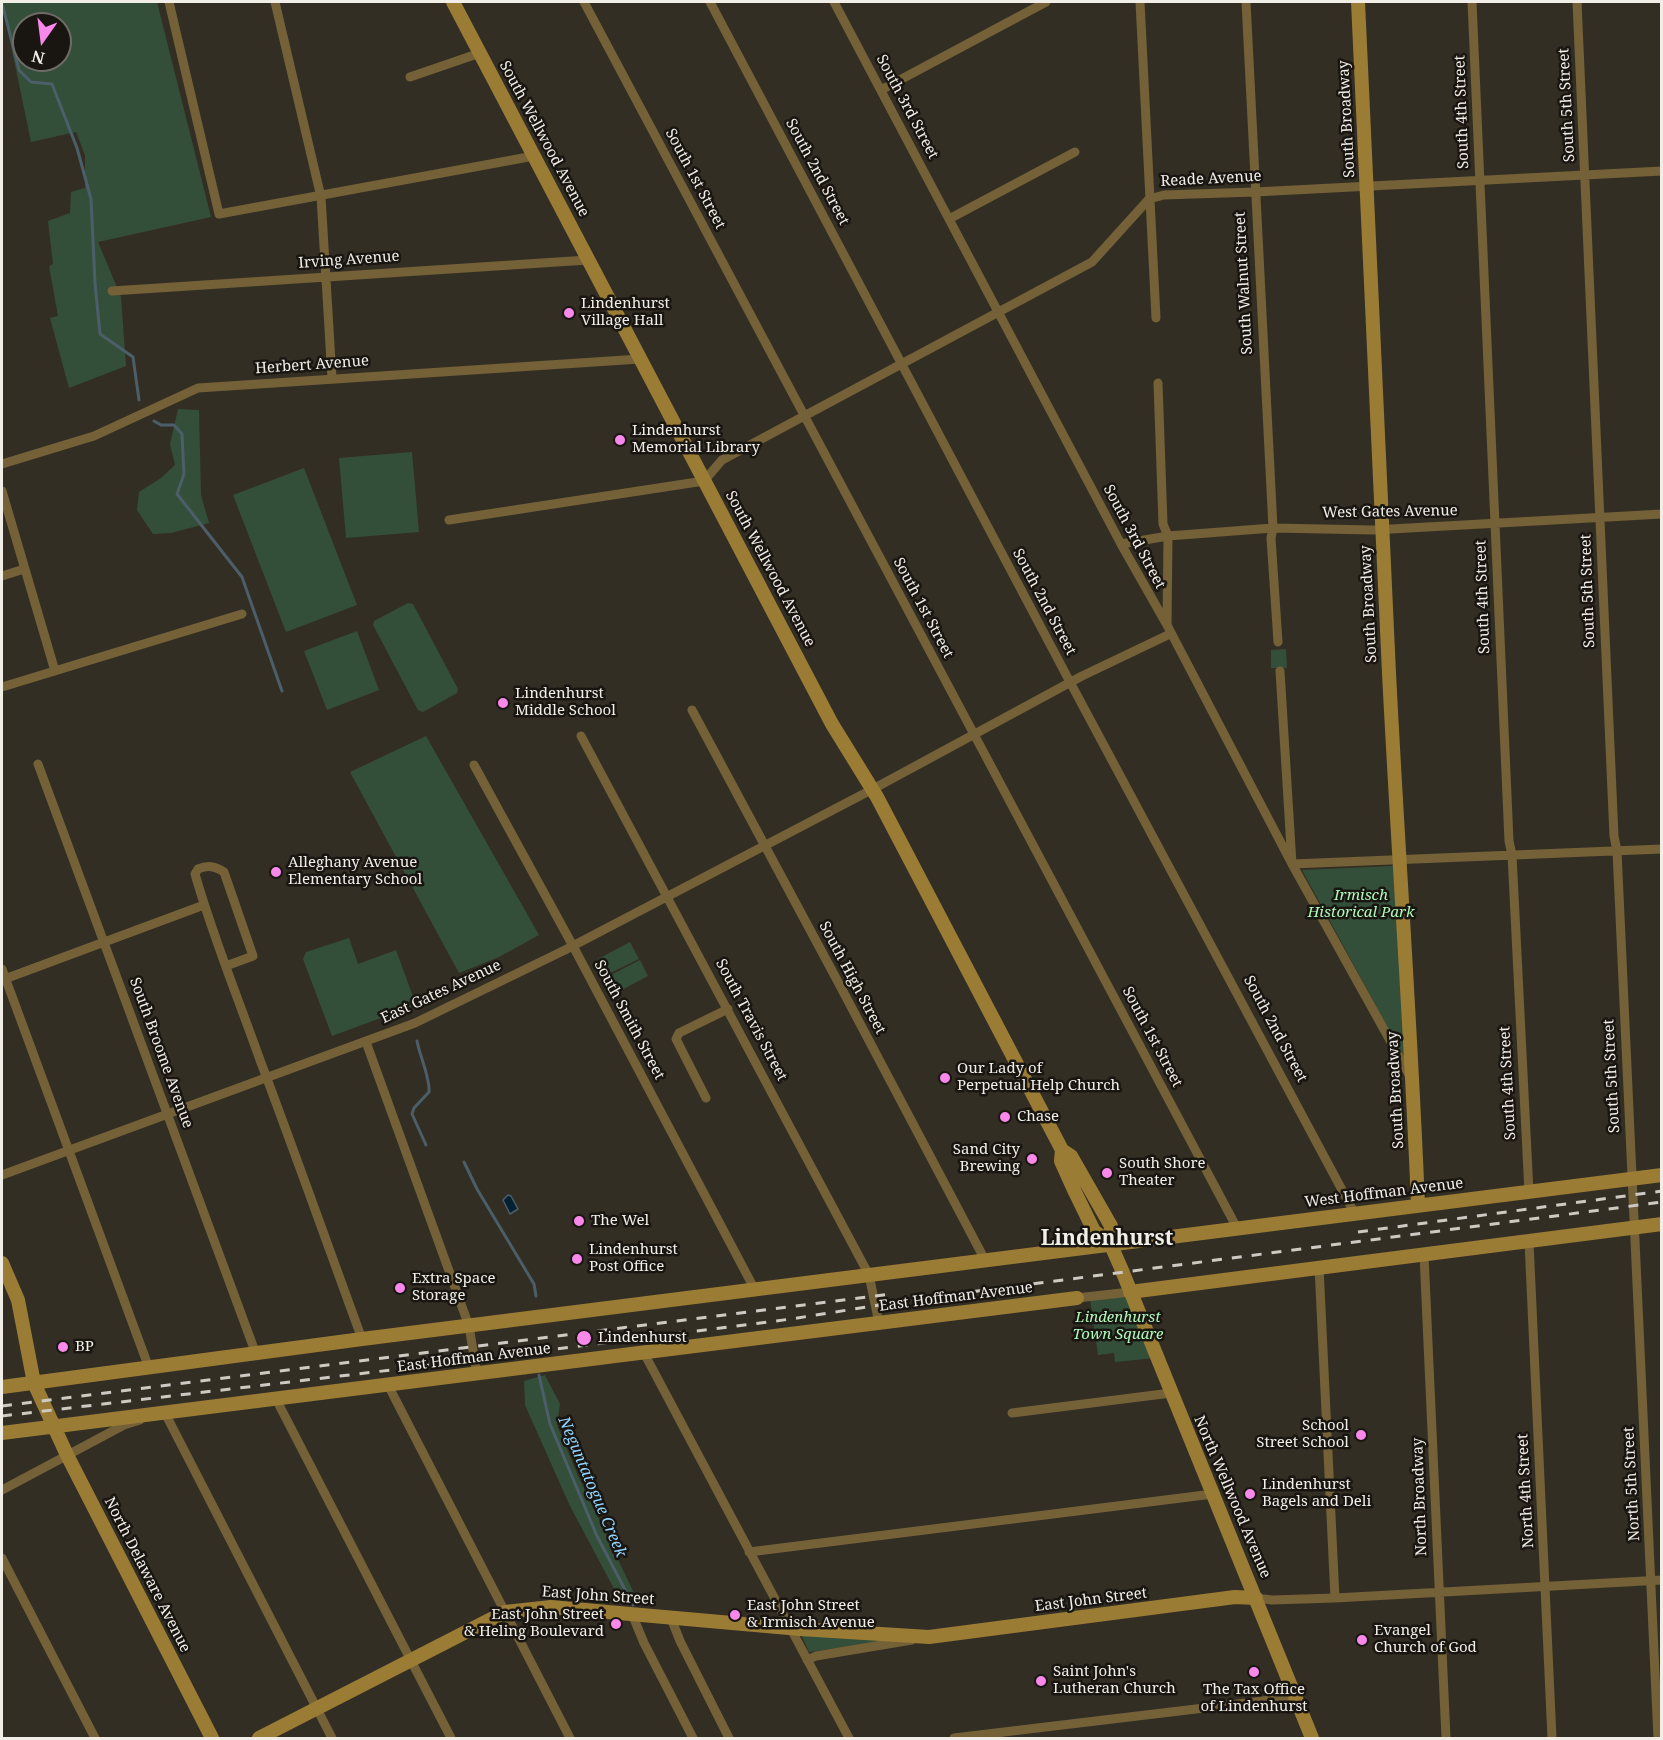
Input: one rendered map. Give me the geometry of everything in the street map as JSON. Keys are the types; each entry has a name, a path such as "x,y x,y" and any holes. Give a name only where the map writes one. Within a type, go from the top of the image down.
{"street":[{"path":"169,2 219,214 534,156"},
{"path":"275,2 321,197 332,378"},
{"name":"South Wellwood Avenue","path":"453,2 830,719 873,789 1062,1150 1061,1161 1066,1174 1094,1231 1110,1244 1121,1268"},
{"name":"South 1st Street","path":"584,2 1237,1228"},
{"name":"South 2nd Street","path":"710,2 1355,1214"},
{"name":"South 3rd Street","path":"834,2 1292,864 1413,1082"},
{"path":"881,90 1046,2"},
{"path":"1140,2 1156,318"},
{"name":"South Walnut Street","path":"1246,2 1278,642"},
{"name":"South Broadway","path":"1358,2 1381,530 1418,1205"},
{"name":"South 4th Street","path":"1472,2 1508,830 1512,855 1529,1191"},
{"name":"South 5th Street","path":"1577,2 1599,518 1634,1228"},
{"path":"410,77 480,53"},
{"path":"949,219 1075,152"},
{"name":"Reade Avenue","path":"704,481 722,460 901,362 1092,262 1149,199 1164,195 1662,171"},
{"name":"Irving Avenue","path":"112,291 588,260"},
{"name":"Herbert Avenue","path":"2,464 94,436 198,388 640,359"},
{"path":"873,789 1168,629 1168,536 1163,524 1158,383"},
{"path":"448,520 704,481"},
{"path":"2,491 55,671"},
{"name":"West Gates Avenue","path":"1121,544 1168,536 1273,528 1381,530 1662,514"},
{"path":"2,576 24,569"},
{"path":"2,687 242,614"},
{"path":"1280,671 1292,864 1662,849"},
{"name":"South High Street","path":"692,710 985,1260"},
{"name":"South Travis Street","path":"581,736 869,1275 879,1323"},
{"name":"South Broome Avenue","path":"38,764 255,1354"},
{"name":"South Smith Street","path":"474,765 573,946 755,1290"},
{"name":"East Gates Avenue","path":"2,1175 415,1023 573,946 873,789"},
{"path":"226,966 253,956 224,872 217,867 203,867 195,872 204,905 226,966 362,1339"},
{"path":"148,1368 3,976 104,943 204,905"},
{"path":"706,1098 676,1042 677,1036 728,1009"},
{"path":"366,1042 469,1326 477,1375"},
{"name":"West Hoffman Avenue","path":"1110,1244 1662,1174"},
{"path":"1130,1292 1662,1224"},
{"name":"North 5th Street","path":"1634,1228 1656,1580 1658,1738"},
{"name":"North 4th Street","path":"1529,1242 1552,1738"},
{"path":"2,1387 1110,1244"},
{"name":"North Broadway","path":"1424,1255 1446,1738"},
{"name":"North Delaware Avenue","path":"2,1263 6,1281 18,1300 34,1383 53,1427 212,1738"},
{"name":"North Wellwood Avenue","path":"1121,1268 1312,1738"},
{"path":"1319,1268 1335,1598"},
{"name":"East Hoffman Avenue","path":"2,1433 1130,1292"},
{"path":"644,1353 849,1738"},
{"path":"388,1385 570,1738"},
{"path":"1012,1413 1171,1393"},
{"path":"276,1399 451,1738"},
{"path":"2,1490 124,1425 165,1413 332,1738"},
{"path":"749,1552 1213,1494"},
{"path":"2,1558 94,1738"},
{"path":"1256,1598 1272,1600 1335,1598 1656,1580"},
{"name":"East John Street","path":"807,1660 816,1656 929,1637 1235,1597 1256,1598"},
{"name":"East John Street","path":"260,1738 505,1612 551,1607 790,1628 929,1637"},
{"path":"632,1614 644,1643 693,1738"},
{"path":"671,1618 680,1641 729,1738"},
{"path":"954,1738 1296,1697"}],"green space":[{"path":"2,2 157,2 211,217 98,242 121,297 126,366 69,388 50,318 58,316 49,266 53,264 48,221 70,213 71,192 85,188 85,155 76,132 31,142 16,72 72,72 72,12 12,12 12,50"},
{"path":"178,409 199,410 201,495 209,523 171,533 153,534 137,510 139,492 161,478 175,465 170,444"},
{"path":"412,452 419,532 346,538 339,458"},
{"path":"304,468 357,605 286,632 233,495"},
{"path":"408,603 413,604 458,689 457,693 423,712 418,710 373,625 374,621"},
{"path":"357,631 379,690 327,710 304,651"},
{"path":"1286,649 1287,668 1271,668 1271,650"},
{"path":"426,736 539,935 499,957 459,973 350,772"},
{"name":"Irmisch Historical Park","path":"1393,866 1409,1066 1302,870"},
{"path":"349,938 358,964 396,950 416,1005 332,1036 303,959 306,952"},
{"path":"630,942 639,959 606,975 598,959"},
{"path":"640,960 648,976 616,993 607,977"},
{"name":"Lindenhurst Town Square","path":"1129,1293 1155,1358 1115,1362 1114,1353 1098,1355 1090,1298"},
{"path":"545,1375 560,1404 557,1425 578,1476 634,1593 620,1600 570,1506 525,1405 524,1381"},
{"path":"801,1634 880,1640 881,1642 809,1652"}],"water":[{"path":"508,1195 511,1196 518,1209 510,1214 503,1200"}],"waterway":[{"name":"Neguntatogue Creek","path":"2,3 19,70 31,82 52,84 77,148 91,199 100,334 133,357 139,400"},
{"name":"Neguntatogue Creek","path":"154,421 161,425 174,425 182,434 184,474 177,494 242,577 282,691"},
{"name":"Neguntatogue Creek","path":"417,1041 429,1092 414,1108 412,1114 426,1145"},
{"name":"Neguntatogue Creek","path":"464,1162 477,1189 534,1284 536,1296"},
{"name":"Neguntatogue Creek","path":"539,1375 550,1424 597,1536 633,1605"}],"railway":[{"path":"1358,1232 1662,1191"},
{"path":"2,1416 391,1370 791,1319 917,1299 1662,1202"},
{"path":"2,1406 891,1294"}],"place":[{"name":"Lindenhurst Village Hall","path":"569,313"},
{"name":"Lindenhurst Memorial Library","path":"620,440"},
{"name":"Lindenhurst Middle School","path":"503,703"},
{"name":"Alleghany Avenue Elementary School","path":"276,872"},
{"name":"Our Lady of Perpetual Help Church","path":"945,1078"},
{"name":"Chase","path":"1005,1117"},
{"name":"Sand City Brewing","path":"1032,1159"},
{"name":"South Shore Theater","path":"1107,1173"},
{"name":"The Wel","path":"579,1221"},
{"name":"Lindenhurst Post Office","path":"577,1259"},
{"name":"Extra Space Storage","path":"400,1288"},
{"name":"Lindenhurst","path":"584,1338"},
{"name":"BP","path":"63,1347"},
{"name":"School Street School","path":"1361,1435"},
{"name":"Lindenhurst Bagels and Deli","path":"1250,1494"},
{"name":"East John Street & Irmisch Avenue","path":"735,1615"},
{"name":"East John Street & Heling Boulevard","path":"616,1624"},
{"name":"Evangel Church of God","path":"1362,1640"},
{"name":"The Tax Office of Lindenhurst","path":"1254,1672"},
{"name":"Saint John's Lutheran Church","path":"1041,1681"}],"district":[{"name":"Lindenhurst","path":"1107,1239"}]}
